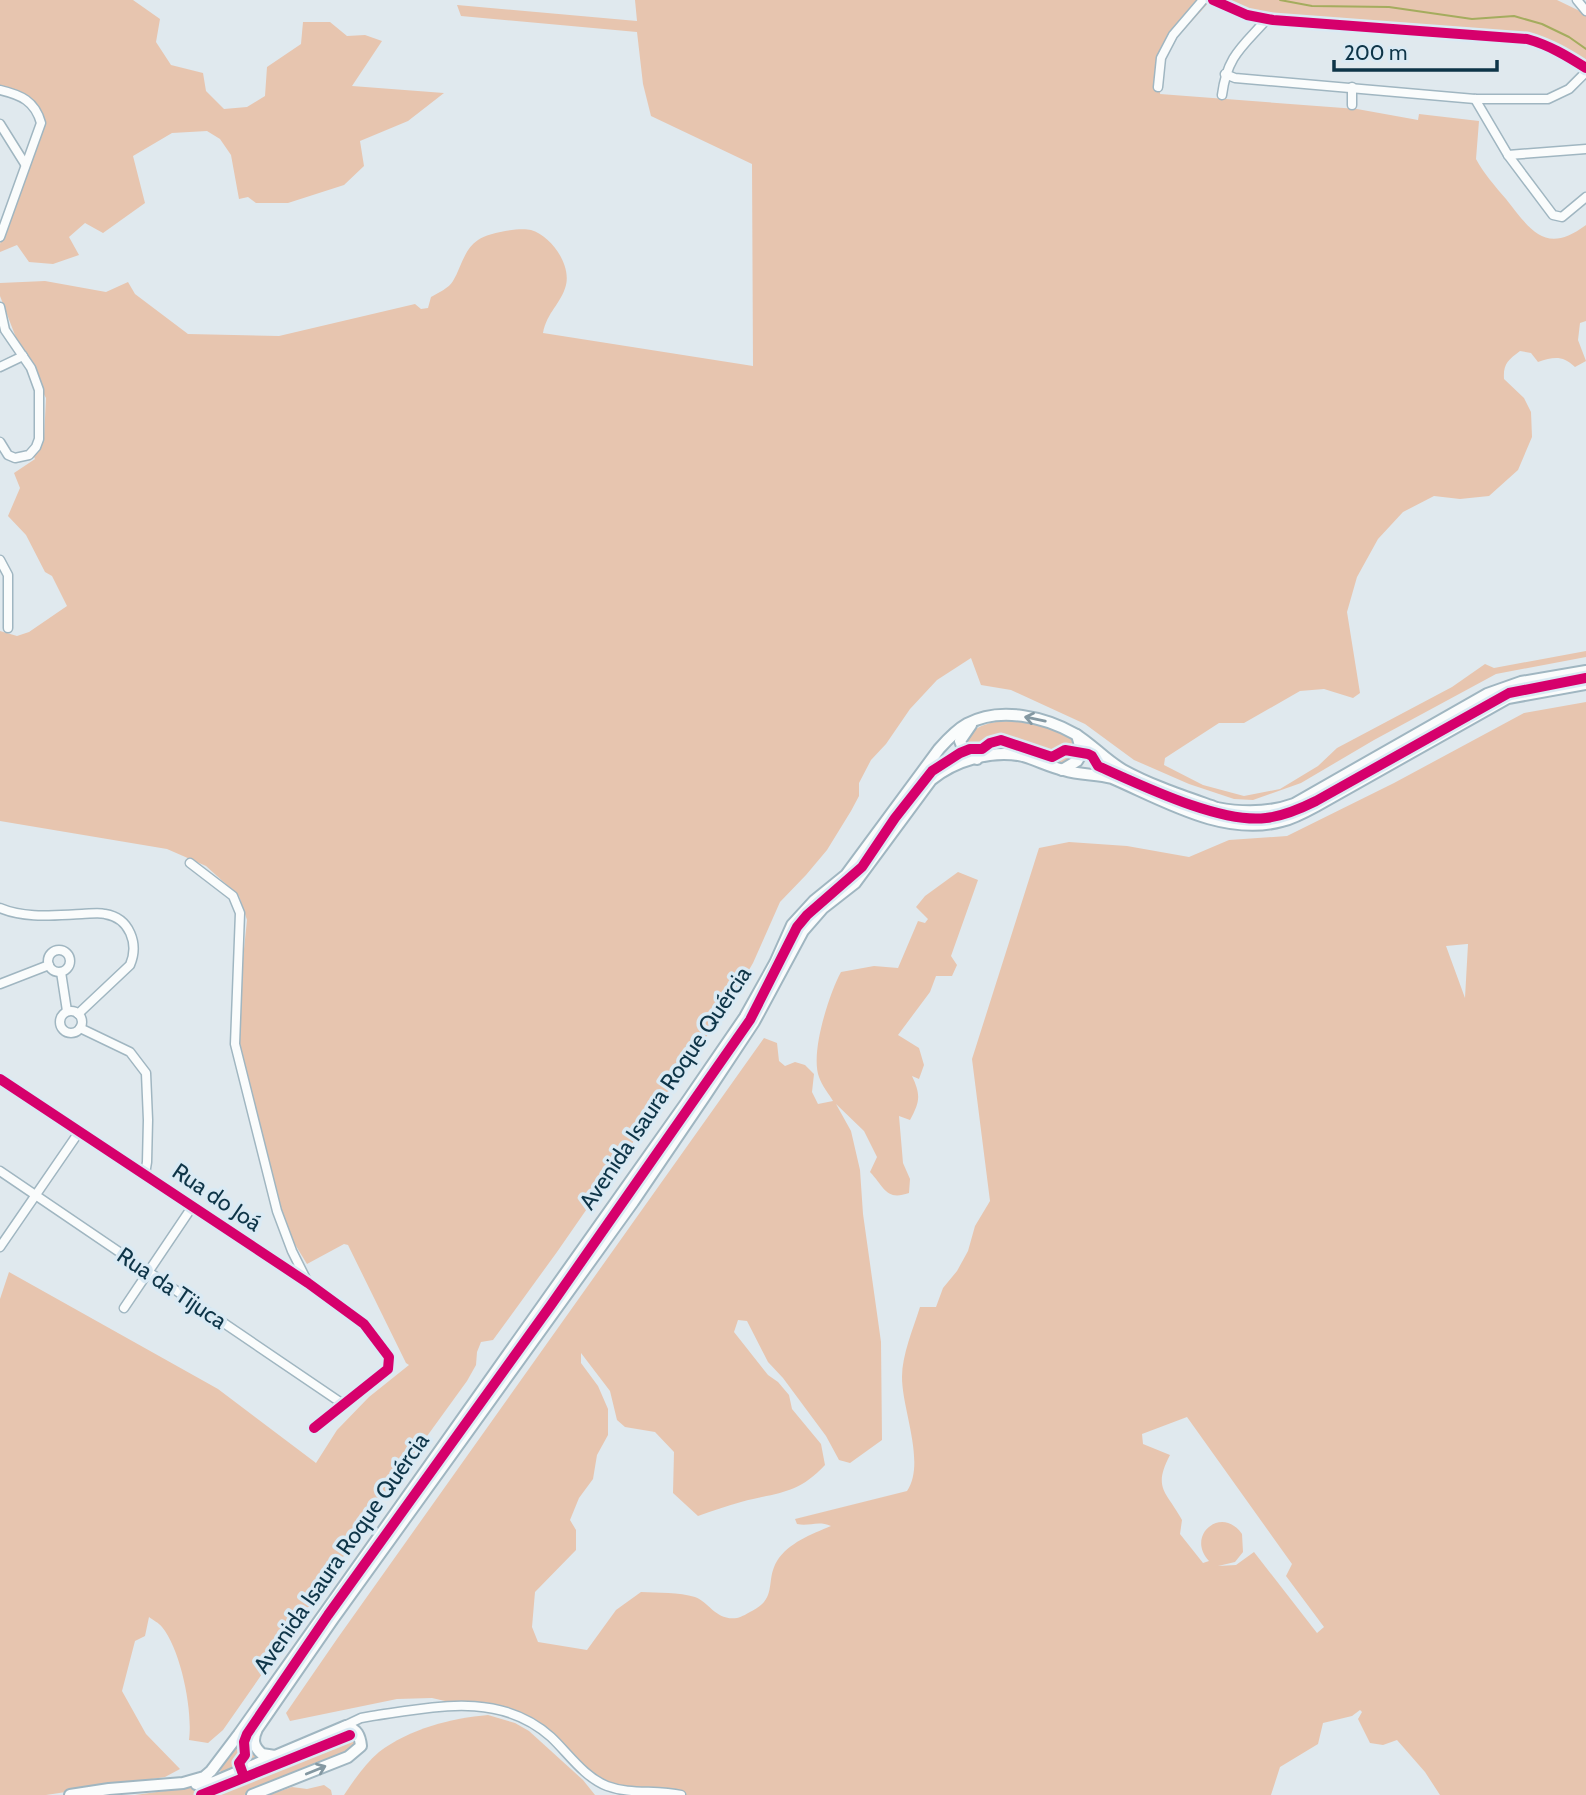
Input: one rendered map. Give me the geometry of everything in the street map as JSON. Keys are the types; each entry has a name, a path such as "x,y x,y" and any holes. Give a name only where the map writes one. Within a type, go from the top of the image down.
{"main road":[{"name":"Avenida Isaura Roque Quércia","path":"183,1783 204,1777 211,1771 239,1734 745,1017 792,925 814,901 846,875 939,749 956,731 975,720 1001,715 1045,721 1077,735 1124,771 1209,805 1248,812 1282,808 1330,785 1488,694 1521,682 1586,671"},
{"name":"Avenida Isaura Roque Quércia","path":"275,1756 262,1754 257,1750 253,1739 257,1729 332,1619 626,1211 705,1096 754,1022 803,931 823,908 855,883 931,780 951,766 1004,753 1062,770 1112,778 1208,818 1245,824 1269,824 1300,815 1508,698 1586,684"},
{"path":"975,720 960,741 964,751 977,759"},
{"path":"1062,770 1077,761 1082,753 1077,735"},
{"name":"Avenida Isaura Roque Quércia","path":"70,1795 214,1782 342,1727"},
{"path":"253,1795 348,1757 361,1746 360,1736 350,1727 342,1727"}],"street":[{"path":"1158,87 1161,58 1173,35 1203,0"},
{"path":"1213,0 1247,15 1267,19 1527,39 1559,51 1586,70 1569,89 1548,99 1475,99 1225,75"},
{"path":"1577,0 1586,10"},
{"path":"1222,95 1225,75 1232,58 1267,19"},
{"path":"1352,88 1352,105"},
{"path":"0,90 27,99 38,113 41,123 1,232"},
{"path":"1475,99 1508,155 1553,215 1562,217 1586,197"},
{"path":"1485,116 1487,99"},
{"path":"0,124 25,163"},
{"path":"1508,155 1586,149"},
{"path":"0,307 5,330 23,356 39,390 39,439 36,447 29,455 15,458 8,455 0,442"},
{"path":"0,367 23,356"},
{"path":"0,560 8,575 8,628"},
{"path":"190,863 233,896 240,913 235,1044 277,1211 308,1283"},
{"path":"0,908 20,915 105,914 120,920 130,932 134,941 134,956 130,965 78,1014"},
{"path":"58,950 65,952 69,962 67,968 61,972 52,969 48,958 58,950"},
{"path":"0,984 49,965"},
{"path":"61,972 67,1012"},
{"path":"67,1012 78,1014"},
{"path":"67,1012 60,1019 63,1030 74,1032 80,1028 82,1023 78,1014"},
{"path":"80,1028 130,1052 146,1073 148,1120 145,1174"},
{"name":"Rua do Joá","path":"0,1079 308,1283 364,1324 389,1357 388,1368 343,1404"},
{"path":"0,1247 79,1132"},
{"name":"Rua da Tijuca","path":"0,1171 343,1404"},
{"path":"124,1308 192,1207"},
{"path":"280,1265 292,1251"},
{"path":"314,1428 343,1404"},
{"path":"342,1727 372,1716 446,1705 476,1705 505,1711 528,1720 551,1737 568,1756 608,1786 681,1795"},
{"path":"360,1736 364,1724 372,1716"}],"shaded area":[{"path":"0,0 133,0 160,19 156,42 171,65 203,73 206,91 224,109 247,107 265,96 267,67 301,44 303,22 330,22 347,36 365,35 382,41 352,86 444,93 408,121 360,141 364,166 344,185 288,203 256,203 248,197 239,199 231,155 220,139 207,131 172,133 133,156 145,203 103,233 85,223 69,237 79,255 53,264 29,262 17,245 0,252 0,244 41,123 34,105 0,90"},
{"path":"635,0 1211,0 1174,41 1164,63 1160,94 1357,109 1418,120 1419,114 1479,121 1476,159 1523,221 1540,235 1550,238 1572,234 1586,225 1586,321 1580,323 1578,340 1586,361 1575,367 1558,358 1538,362 1531,353 1520,351 1512,357 1505,366 1504,379 1524,398 1531,412 1532,437 1518,470 1489,496 1460,499 1434,496 1403,512 1378,539 1357,577 1347,612 1360,693 1353,698 1324,689 1300,691 1244,723 1219,723 1165,758 1164,765 1203,785 1244,796 1280,789 1318,766 1337,748 1452,687 1485,664 1494,668 1586,651 1586,657 1496,674 1301,783 1253,800 1234,799 1189,784 1134,760 1085,724 1011,690 981,685 971,658 937,680 910,709 886,744 871,760 859,783 859,796 851,811 827,850 780,902 753,963 731,1001 493,1340 481,1342 476,1365 467,1381 380,1501 369,1512 347,1552 223,1730 208,1743 189,1740 189,1713 180,1665 169,1637 161,1626 149,1617 145,1636 135,1641 122,1691 146,1734 180,1769 165,1777 46,1795 0,1795 0,1299 9,1272 218,1389 316,1463 337,1430 369,1397 409,1365 348,1245 344,1244 307,1264 288,1233 238,1049 240,988 247,920 239,896 206,866 167,849 0,821 0,631 17,636 29,632 67,606 26,535 8,516 20,488 14,473 35,459 33,455 44,438 46,398 23,356 0,296 0,283 45,281 106,292 128,282 135,294 188,334 279,336 415,304 421,309 428,308 431,297 453,281 473,244 482,237 496,233 526,229 546,238 558,252 567,277 564,292 543,333 753,366 752,164 651,116 643,84 637,32 461,16 457,5 637,21"},
{"path":"1223,0 1557,0 1586,14 1586,62 1543,41 1280,18 1257,13"},
{"path":"1586,702 1586,1795 1440,1795 1425,1772 1397,1740 1383,1745 1370,1743 1358,1719 1362,1712 1360,1710 1352,1716 1323,1723 1318,1744 1280,1767 1271,1795 681,1795 608,1786 528,1720 432,1698 397,1699 290,1721 286,1713 337,1639 764,1038 777,1043 779,1061 785,1066 795,1062 805,1065 814,1074 812,1092 818,1104 833,1101 819,1077 817,1054 822,1024 836,982 841,972 874,966 898,968 918,921 925,923 928,919 916,907 925,896 958,872 978,880 951,956 957,965 952,976 936,976 930,992 898,1035 919,1048 924,1065 919,1079 912,1076 918,1094 913,1114 910,1120 899,1116 903,1163 910,1179 909,1193 895,1195 883,1188 870,1172 877,1157 864,1131 836,1104 851,1131 860,1170 863,1214 881,1342 882,1440 850,1463 839,1460 826,1436 768,1362 747,1321 738,1320 734,1332 768,1375 789,1395 792,1409 821,1444 825,1465 796,1487 698,1516 673,1493 674,1452 655,1432 625,1427 617,1420 610,1391 581,1353 581,1363 598,1386 608,1409 608,1435 597,1455 593,1479 579,1498 570,1520 576,1530 576,1550 535,1592 532,1627 538,1642 587,1650 616,1610 641,1592 689,1595 700,1599 724,1617 741,1617 765,1601 774,1568 787,1549 831,1526 797,1524 795,1519 907,1491 912,1479 914,1451 903,1390 904,1360 920,1307 936,1307 943,1288 968,1251 975,1226 990,1201 972,1059 1039,848 1069,842 1127,846 1189,857 1229,840 1287,836 1394,783 1524,713","holes":["1468,944 1465,998 1446,946","1187,1417 1292,1564 1286,1576 1324,1627 1317,1633 1254,1552 1236,1565 1218,1566 1235,1562 1243,1552 1242,1534 1234,1526 1225,1522 1209,1527 1201,1542 1209,1561 1203,1563 1180,1534 1182,1520 1162,1483 1170,1455 1143,1444 1142,1434"]},
{"path":"1011,721 1038,723 1074,737 1081,757 1064,764 1035,752 972,754 963,740 984,725"},
{"path":"488,1715 515,1723 529,1731 583,1780 595,1795 344,1795 369,1762 391,1744 431,1726"},
{"path":"249,1731 253,1735 258,1756 221,1773 220,1770"},
{"path":"347,1732 358,1742 354,1751 244,1795 135,1795 200,1786"},
{"path":"324,1785 331,1790 332,1795 269,1795 292,1787 307,1789"}],"waterway":[{"path":"1280,0 1312,6 1389,7 1472,19 1514,16 1542,24 1586,49"}],"cycle path":[{"path":"1213,0 1247,15 1273,20 1527,39 1565,55 1586,68"},
{"path":"244,1777 239,1763 245,1755 244,1742 247,1734 328,1615 551,1305 750,1020 797,927 862,867 895,818 932,771 960,753 970,749 982,749 1001,740 1052,757 1065,750 1088,754 1098,766 1181,801 1226,815 1266,818 1292,812 1316,801 1509,693 1586,678"},
{"path":"0,1079 308,1283 364,1324 389,1357 388,1369 314,1428"},
{"path":"201,1795 350,1735"}]}
